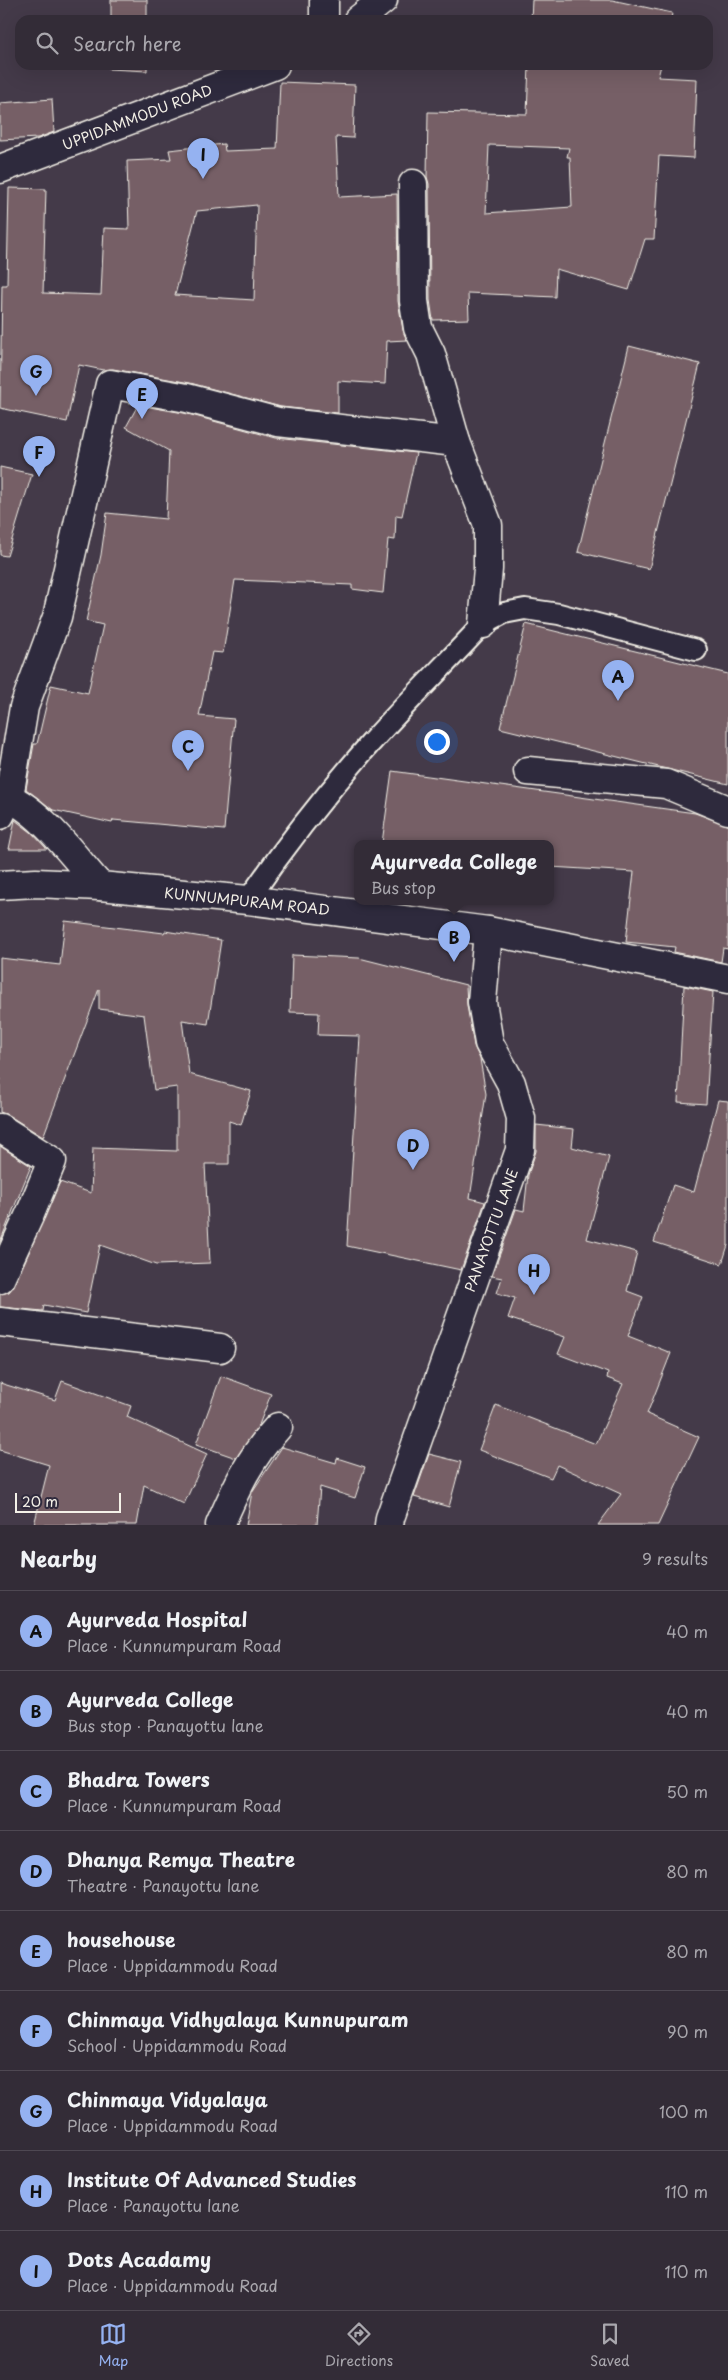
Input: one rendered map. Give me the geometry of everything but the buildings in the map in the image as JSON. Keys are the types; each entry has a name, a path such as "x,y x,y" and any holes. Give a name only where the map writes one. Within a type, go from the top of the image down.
{"street":[{"path":"324,0 324,15"},
{"path":"364,15 383,0"},
{"name":"UPPIDAMMODU ROAD","path":"0,169 262,70"},
{"path":"413,184 414,301 418,328 431,354 456,442 488,525 488,569 483,624"},
{"path":"100,886 37,817 3,802 24,707 57,617 110,384 187,398 278,422 456,442"},
{"path":"528,771 666,784 728,810"},
{"name":"KUNNUMPURAM ROAD","path":"0,885 36,883 100,886 248,900 488,931 728,979"},
{"name":"PANAYOTTU LANE","path":"389,1525 444,1362 520,1150 521,1118 511,1083 489,1043 482,1002 488,931"},
{"path":"0,1128 52,1161 32,1212 0,1279"},
{"path":"0,1322 220,1348"},
{"path":"220,1525 245,1470 259,1448 278,1427"}],"lane":[{"path":"248,900 288,842 324,796 370,744 483,624 504,613 525,609 559,614 696,650"}],"place":[{"name":"Dots Acadamy","path":"203,179"},
{"name":"Chinmaya Vidyalaya","path":"36,396"},
{"name":"househouse","path":"142,419"},
{"name":"Chinmaya Vidhyalaya Kunnupuram","path":"39,477"},
{"name":"Ayurveda Hospital","path":"618,701"},
{"name":"Bhadra Towers","path":"188,771"},
{"name":"Ayurveda College","path":"454,962"},
{"name":"Dhanya Remya Theatre","path":"413,1170"},
{"name":"Institute Of Advanced Studies","path":"534,1295"}]}
